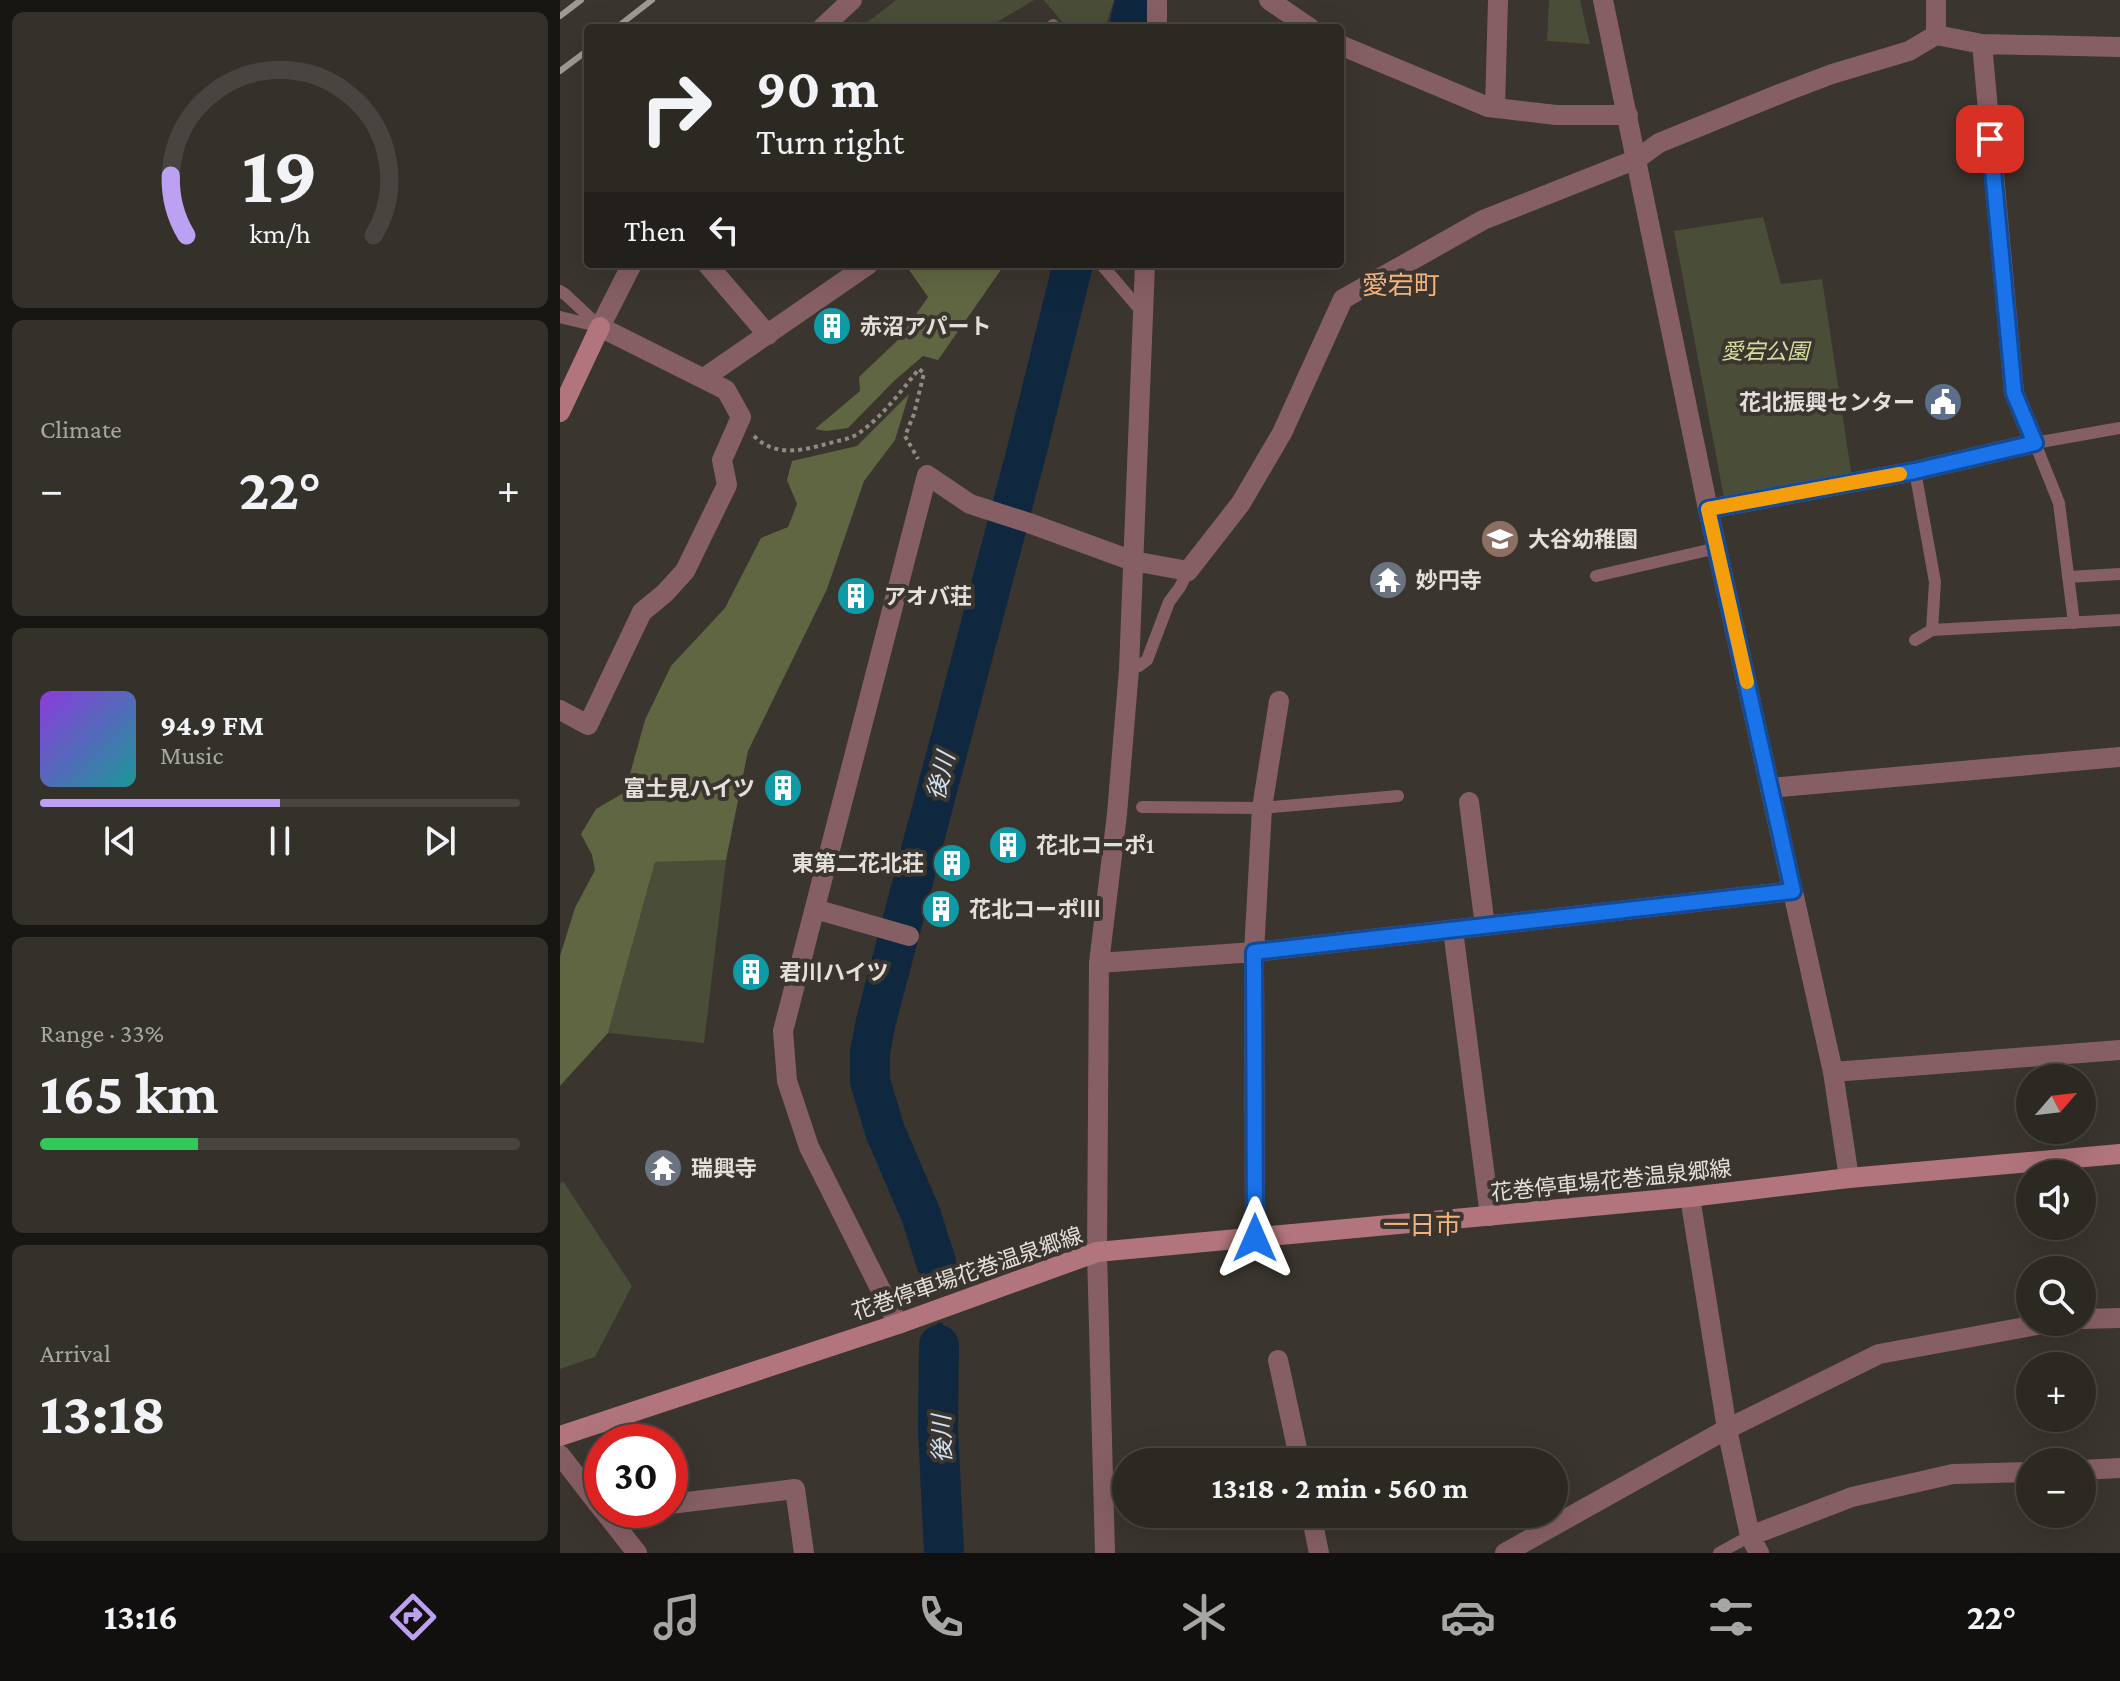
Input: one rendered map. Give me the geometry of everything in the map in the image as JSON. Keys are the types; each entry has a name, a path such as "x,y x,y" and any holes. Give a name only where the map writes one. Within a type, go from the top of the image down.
{"main road":[{"path":"560,412 600,327"},
{"name":"花巻停車場花巻温泉郷線","path":"560,1436 898,1324 1097,1252 2120,1154"}],"street":[{"path":"826,24 852,0"},
{"path":"1157,0 1157,24"},
{"path":"1269,0 1304,24"},
{"path":"1495,108 1498,0"},
{"path":"1603,0 1708,509 1833,1072 1849,1178"},
{"path":"1936,0 1936,35"},
{"path":"898,1324 809,1147 787,1081 783,1031 927,475 970,504 1133,561 1188,571 1241,503 1282,433 1343,299 1483,220 1637,159 1659,143 1832,74 1909,51 1936,35 1982,44 2120,47"},
{"path":"1708,509 1915,471 2035,443 2014,393 1982,44"},
{"path":"1344,47 1488,107 1556,115 1628,115"},
{"path":"560,710 588,725 642,612 685,571 727,485 722,460 741,417 726,390 600,327 630,268"},
{"path":"710,268 768,335"},
{"path":"704,378 863,268"},
{"path":"1105,1553 1097,1252 1099,963 1117,814 1129,669 1145,268"},
{"path":"1255,1238 1254,952 1262,808 1279,701"},
{"path":"1770,788 2120,757"},
{"path":"1469,802 1485,926"},
{"path":"1099,963 1254,952 1793,891"},
{"path":"815,909 909,936"},
{"path":"1453,930 1490,1216"},
{"path":"1833,1072 2120,1050"},
{"path":"1690,1197 1727,1429 1754,1544 1852,1497 1953,1474 2016,1472"},
{"path":"2096,1319 2120,1318"},
{"path":"1505,1553 1727,1429 1879,1354 2016,1329"},
{"path":"1278,1360 1297,1448"},
{"path":"560,1455 584,1483"},
{"path":"2096,1469 2120,1468"},
{"path":"688,1502 795,1489 804,1553"},
{"path":"620,1528 637,1553"},
{"path":"1314,1528 1319,1553"}],"lane":[{"path":"1104,268 1143,313"},
{"path":"560,291 600,327"},
{"path":"560,317 600,327"},
{"path":"2074,623 2059,503 2035,443 2120,428"},
{"path":"1915,471 1935,582 1932,630"},
{"path":"1596,576 1717,548"},
{"path":"1129,669 1147,660 1169,602 1188,571"},
{"path":"2068,577 2120,574"},
{"path":"1915,640 1932,630 2120,620"},
{"path":"1142,807 1262,808 1398,796"},
{"path":"1719,1553 1754,1544"}],"path":[{"path":"740,420 759,440 780,450 801,450 855,436 896,398 919,369 924,373 905,436 927,475"}],"green space":[{"path":"896,0 1034,0 994,24 865,24"},
{"path":"1044,0 1114,0 1106,24 1064,24"},
{"path":"1549,0 1580,0 1590,44 1547,41"},
{"name":"愛宕公園","path":"1763,217 1781,284 1822,279 1852,478 1724,498 1674,231"},
{"path":"908,268 1002,268 938,360 923,356 848,428 815,429 860,391 859,377 899,339 928,297"},
{"path":"909,394 895,440 864,481 827,589 748,751 726,860 655,862 608,1033 560,1086 560,956 575,908 595,870 592,855 581,834 596,809 625,792 645,720 671,666 725,608 761,538 788,527 797,504 787,480 792,461 857,446"},
{"path":"726,860 704,1043 608,1033 655,862"},
{"path":"563,1181 632,1286 595,1357 560,1369 560,1184"}],"waterway":[{"name":"後川","path":"1130,24 1135,0"},
{"name":"後川","path":"936,1262 921,1215 885,1131 870,1081 870,1052 1072,268"},
{"name":"後川","path":"936,1262 940,1283"},
{"name":"後川","path":"939,1345 940,1326"},
{"name":"後川","path":"939,1345 938,1430 944,1553"}],"railway":[{"path":"560,16 581,0"},
{"path":"621,24 652,0"},
{"path":"560,71 584,53"}],"slow traffic":[{"path":"1747,682 1708,509 1900,474"}],"place":[{"name":"赤沼アパート","path":"832,326"},
{"name":"花北振興センター","path":"1943,402"},
{"name":"大谷幼稚園","path":"1500,539"},
{"name":"妙円寺","path":"1388,580"},
{"name":"アオバ荘","path":"856,596"},
{"name":"富士見ハイツ","path":"783,788"},
{"name":"花北コーポ1","path":"1008,845"},
{"name":"東第二花北荘","path":"952,863"},
{"name":"花北コーポⅢ","path":"941,909"},
{"name":"君川ハイツ","path":"751,972"},
{"name":"瑞興寺","path":"663,1168"}],"district":[{"name":"愛宕町","path":"1401,285"},
{"name":"一日市","path":"1422,1225"}],"route":[{"path":"1255,1238 1254,952 1793,891 1708,509 1915,471 2035,443 2014,393 1990,139"}]}
